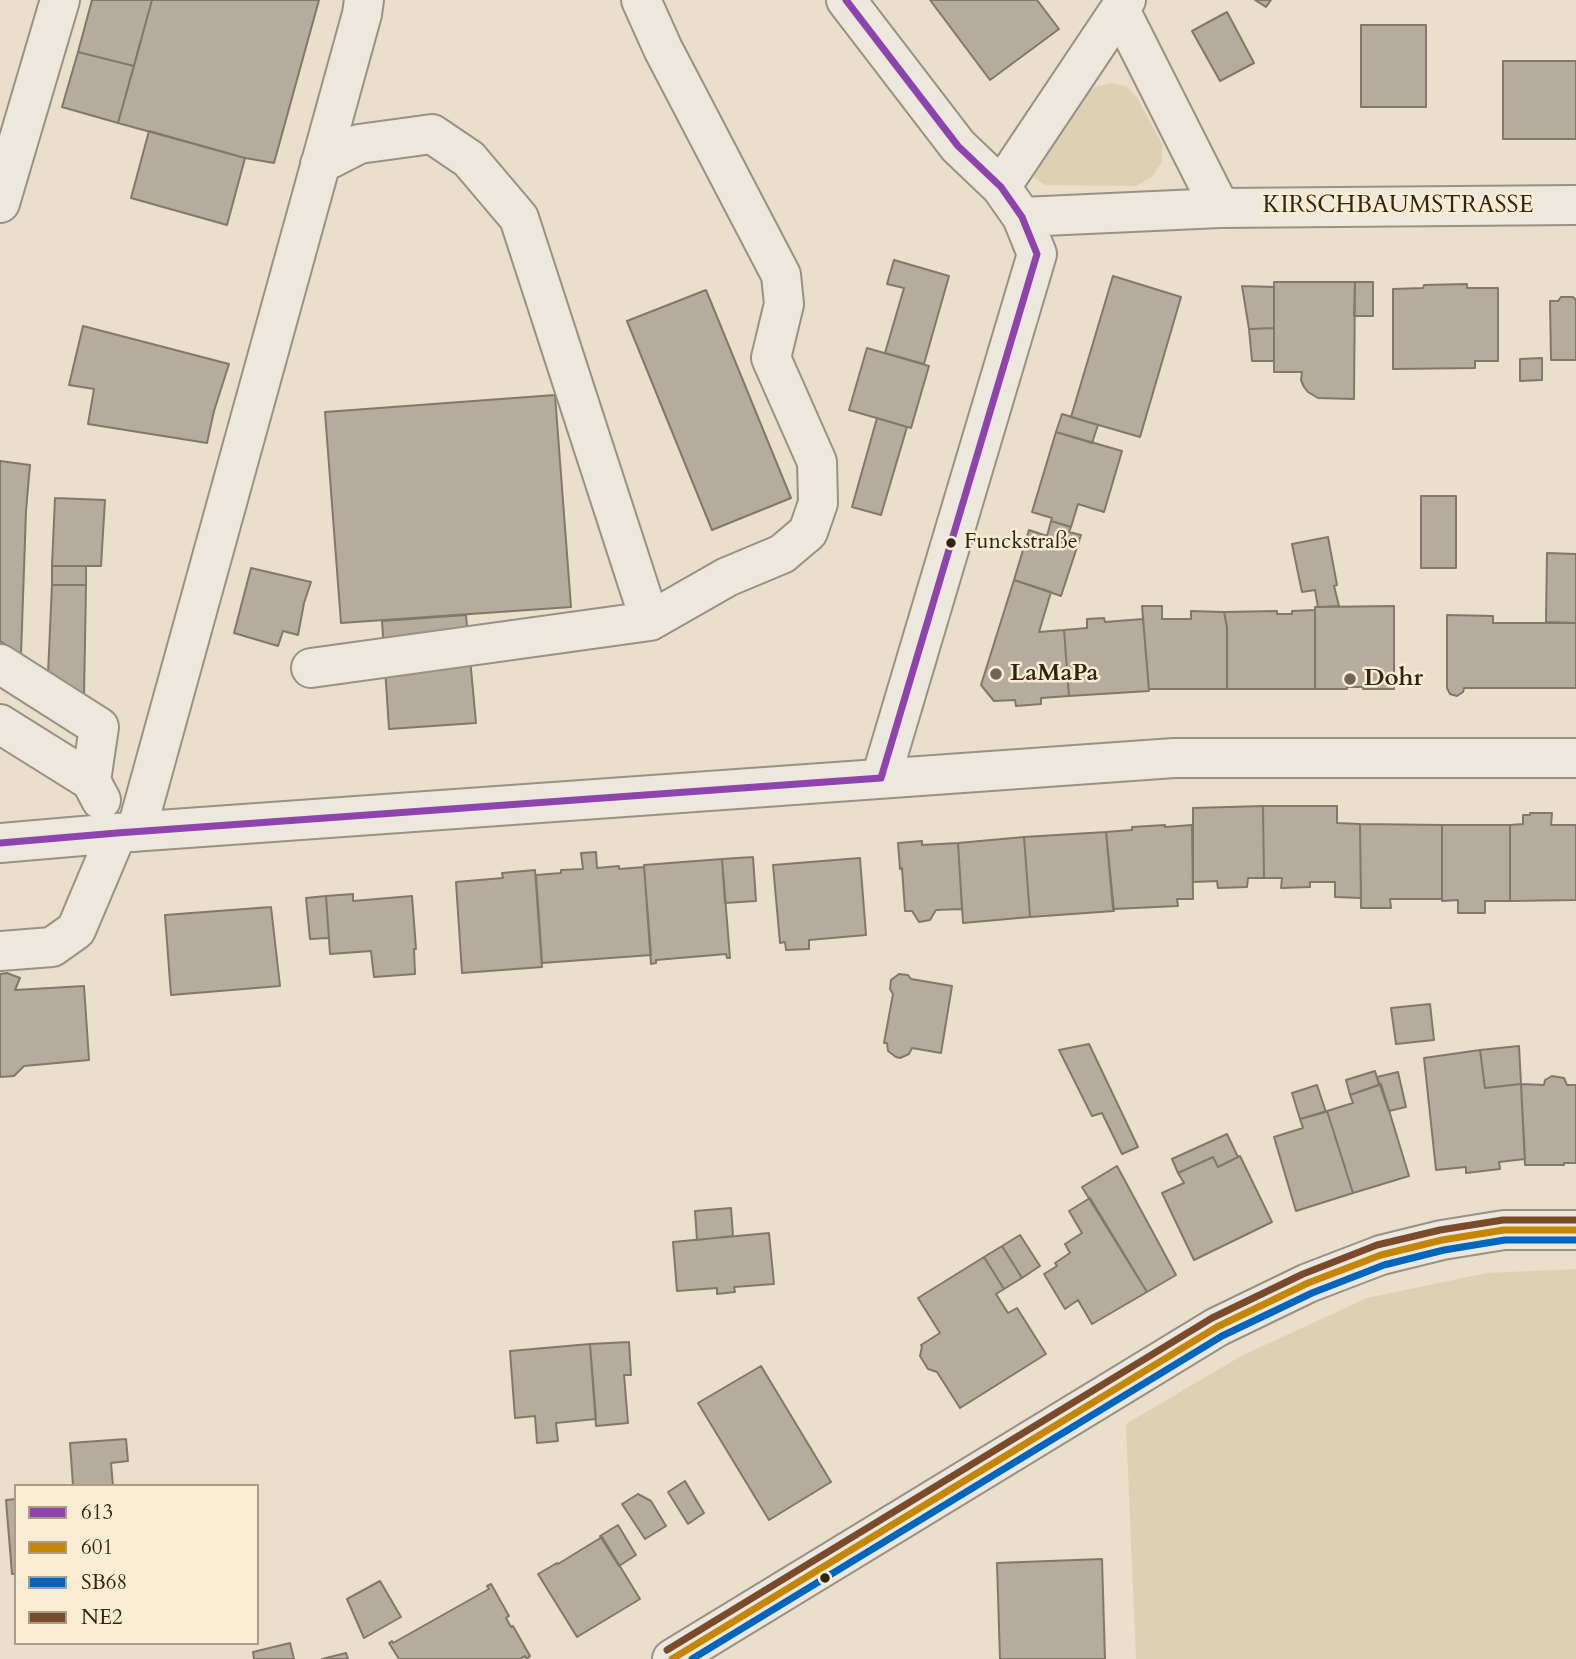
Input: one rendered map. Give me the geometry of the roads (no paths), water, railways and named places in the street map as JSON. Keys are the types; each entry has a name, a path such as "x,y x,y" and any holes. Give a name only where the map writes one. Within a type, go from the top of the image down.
{"street":[{"path":"0,203 60,0"},
{"path":"0,951 52,947 76,930 127,833 320,164 364,0"},
{"path":"311,667 650,621 727,577 782,554 808,532 818,503 817,462 771,358 784,304 781,275 663,49 641,0"},
{"path":"846,0 958,146 1001,187 1022,217 1037,254 881,778"},
{"path":"1001,187 1123,5"},
{"path":"1123,5 1220,208"},
{"path":"320,164 359,144 432,134 469,159 519,218 650,621"},
{"name":"KIRSCHBAUMSTRASSE","path":"1022,217 1220,208 1576,205"},
{"path":"0,664 99,727 91,781"},
{"path":"0,724 91,781 127,833"},
{"path":"0,843 1174,758 1576,758"},
{"path":"672,1659 1217,1327 1296,1289 1381,1255 1442,1240 1504,1230 1576,1230"}],"place":[{"name":"Funckstraße","path":"951,543"},
{"name":"LaMaPa","path":"996,674"},
{"name":"Dohr","path":"1350,679"}]}
